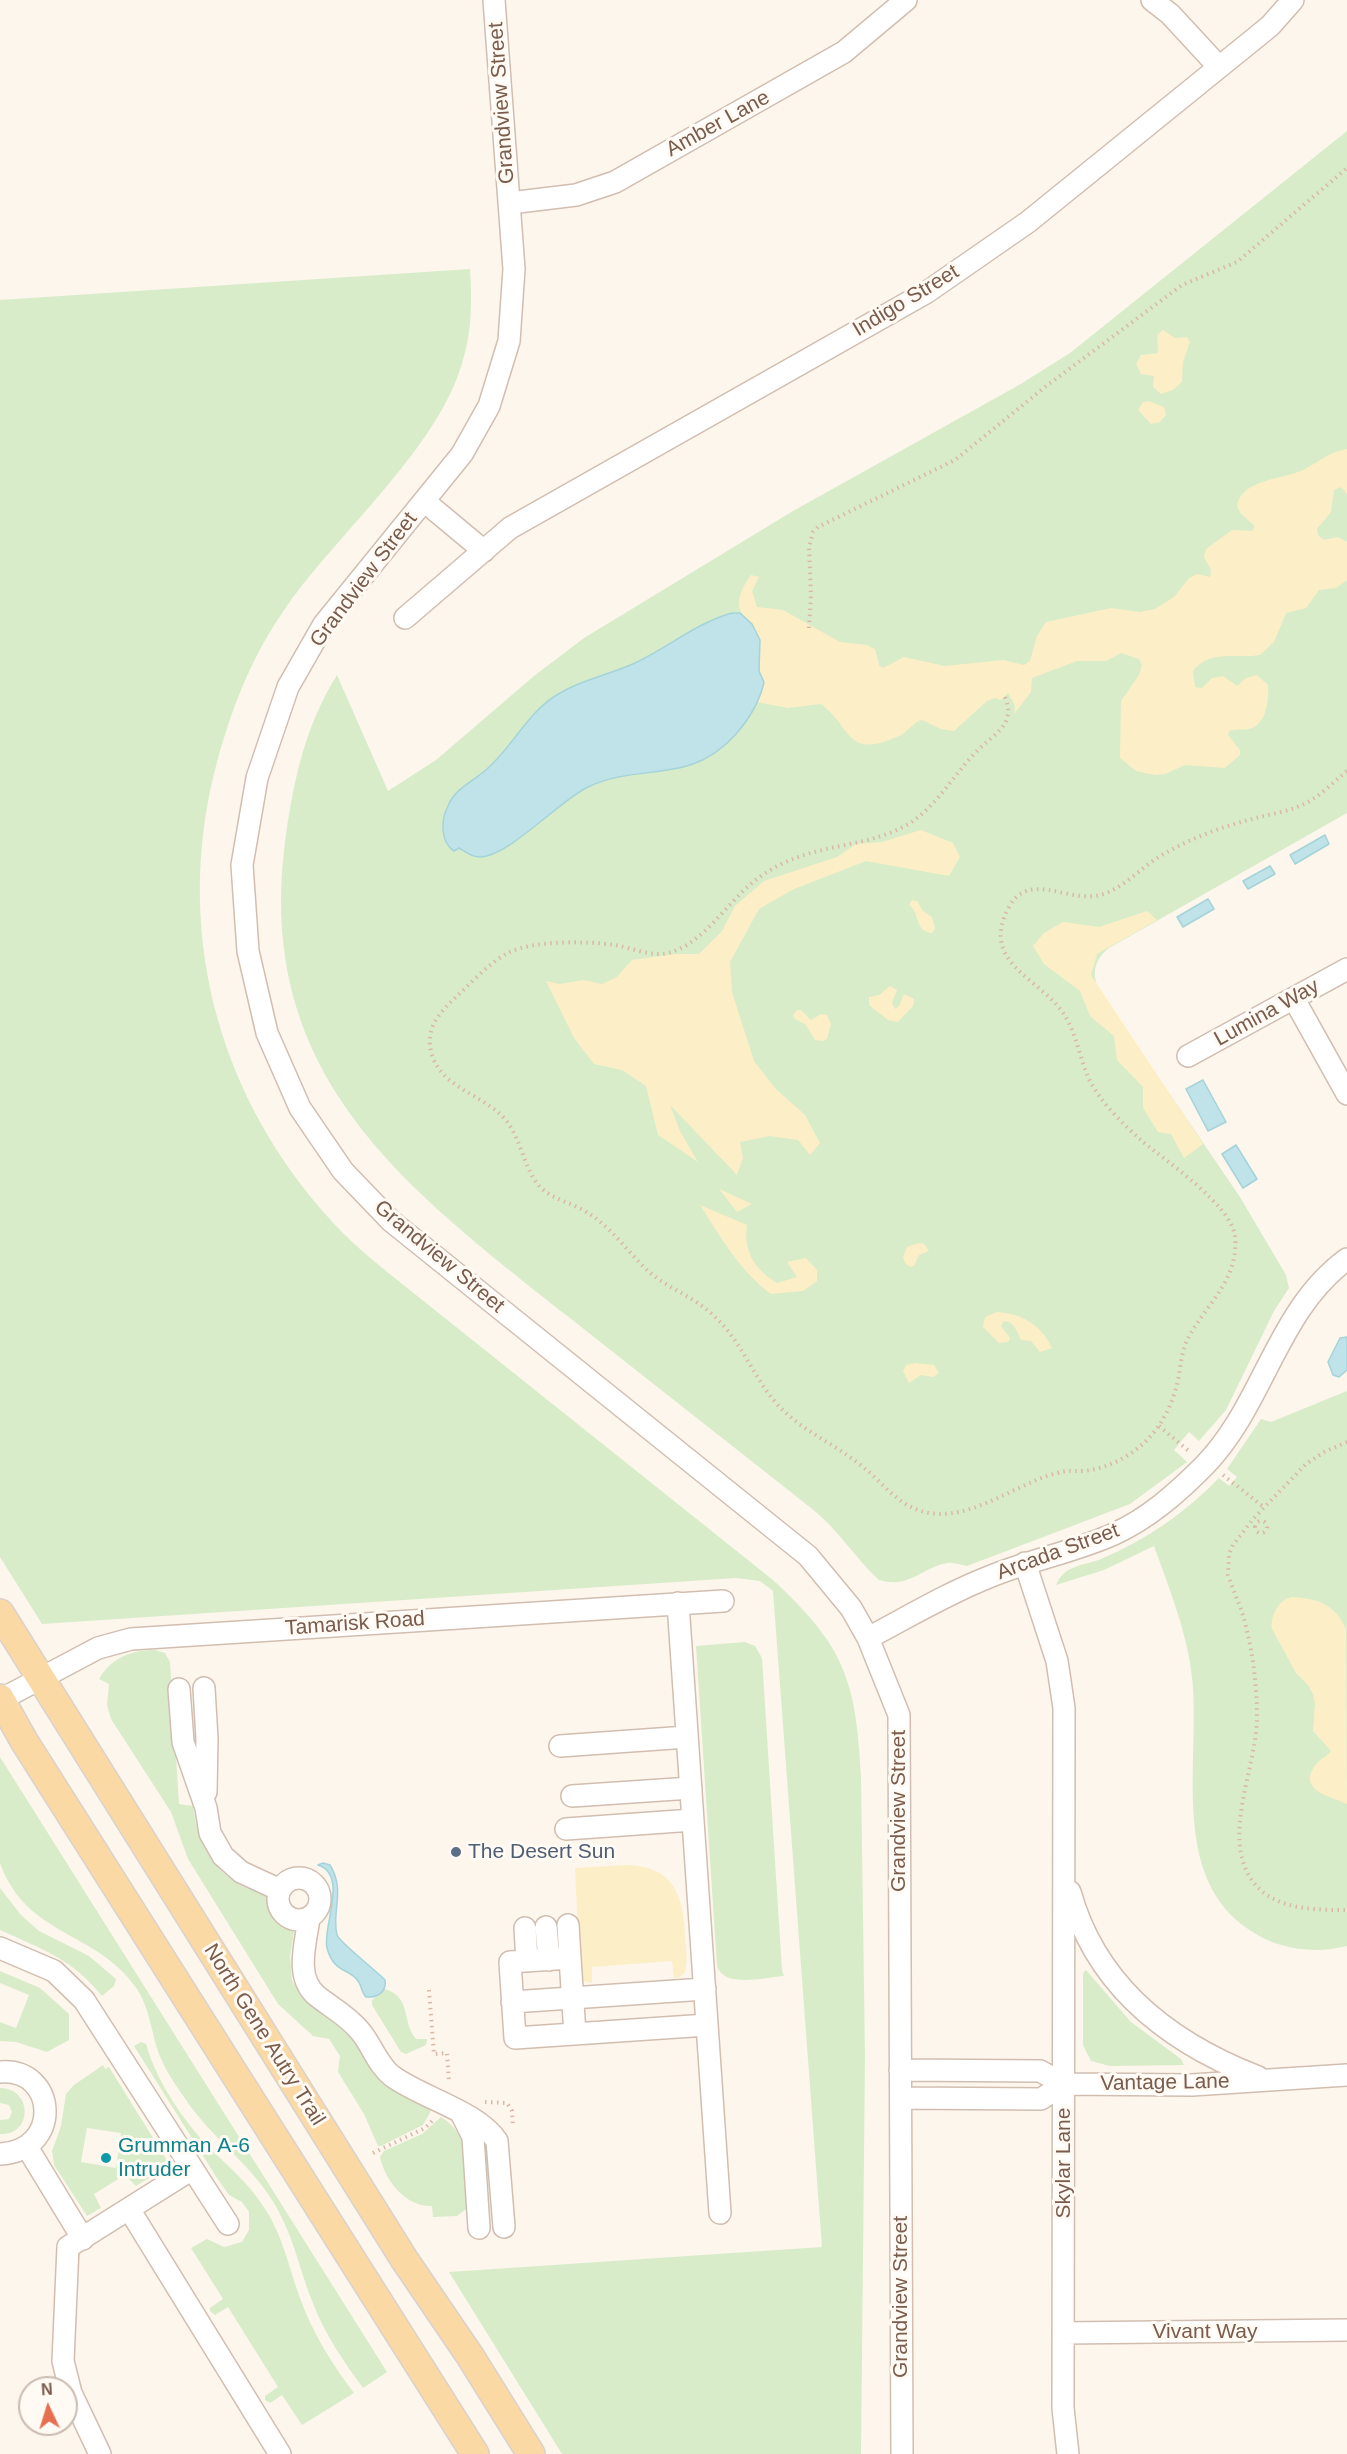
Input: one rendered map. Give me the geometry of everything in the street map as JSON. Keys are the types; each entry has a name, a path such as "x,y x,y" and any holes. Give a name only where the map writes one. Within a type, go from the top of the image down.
{"main road":[{"name":"North Gene Autry Trail","path":"0,1613 404,2259 470,2356 531,2454"},
{"path":"0,1699 36,1761 475,2454"}],"street":[{"name":"Grandview Street","path":"494,0 514,268 509,341 489,406 462,454 324,624 288,687 257,778 242,865 248,951 267,1033 300,1108 343,1171 391,1221 808,1556 851,1608 868,1638 899,1715 902,2454"},
{"name":"Amber Lane","path":"510,203 576,195 615,182 844,52 906,0"},
{"path":"1152,0 1170,14 1219,67"},
{"name":"Indigo Street","path":"405,618 510,528 927,292 1028,222 1270,26 1293,0"},
{"path":"424,501 484,551"},
{"name":"Lumina Way","path":"1188,1056 1347,969"},
{"path":"1294,999 1347,1094"},
{"name":"Arcada Street","path":"868,1638 986,1578 1024,1563 1115,1534 1146,1516 1173,1496 1233,1432 1295,1314 1310,1293 1347,1259"},
{"name":"Skylar Lane","path":"1024,1563 1055,1652 1062,1684 1064,1708 1063,2408 1068,2454"},
{"name":"Tamarisk Road","path":"0,1699 98,1648 131,1639 723,1600"},
{"path":"678,1603 720,2213"},
{"path":"204,1688 207,1739 206,1808 210,1833 223,1856 241,1872 280,1890"},
{"path":"179,1689 183,1742 206,1808"},
{"path":"560,1746 687,1737"},
{"path":"572,1796 691,1788"},
{"path":"566,1828 693,1820"},
{"name":"Skylar Lane","path":"1064,1871 1084,1931 1117,1982 1145,2013"},
{"path":"295,1878 314,1883 321,1895 319,1909 309,1918 301,1920 287,1916 279,1905 280,1890 295,1878"},
{"path":"309,1918 303,1974 312,1990 343,2013 359,2029 378,2061 392,2075 462,2115 478,2121 490,2131 497,2141 504,2227"},
{"path":"549,1960 546,1927 549,1960 573,1998 575,2034"},
{"path":"0,1947 54,1971 84,2000 228,2224"},
{"path":"549,1960 510,1962 515,2038 707,2025"},
{"path":"512,2002 705,1989"},
{"name":"Vantage Lane","path":"1145,2013 1164,2028 1217,2060 1266,2080"},
{"name":"Vantage Lane","path":"900,2070 1040,2071 1064,2084 1192,2085 1347,2075"},
{"path":"0,2072 17,2073 29,2079 44,2101 43,2126 37,2138 27,2147 15,2152 0,2154"},
{"path":"901,2098 1041,2099 1064,2084"},
{"path":"462,2115 473,2137 479,2228"},
{"path":"27,2147 83,2238"},
{"path":"100,2454 71,2393 63,2361 68,2247 192,2169"},
{"path":"129,2209 280,2454"},
{"name":"Vivant Way","path":"1063,2333 1347,2330"}],"path":[{"path":"809,628 811,596 809,546 813,532 818,527 955,460 1045,387 1182,285 1237,261 1347,168"},
{"path":"1005,698 1010,710 1007,722 967,762 927,809 902,828 808,853 776,866 759,876 723,908 705,933 667,953 595,944 546,944 514,950 492,964 436,1016 429,1041 434,1061 446,1078 479,1098 504,1118 520,1142 530,1169 541,1188 591,1214 618,1236 645,1268 716,1316 735,1339 768,1394 792,1419 808,1432 860,1464 911,1507 939,1514 955,1512 1011,1494 1061,1471 1099,1468 1131,1453 1160,1426 1176,1390 1182,1358 1191,1332 1214,1303 1230,1271 1235,1244 1234,1231 1227,1216 1175,1164 1138,1137 1096,1092 1065,1016 1048,995 1019,973 1006,956 1001,937 1002,926 1011,903 1034,887 1083,896 1105,893 1164,854 1196,838 1241,822 1302,805 1321,794 1347,771"},
{"path":"1160,1426 1192,1454"},
{"path":"1347,1442 1324,1452 1306,1464 1233,1545 1228,1565 1228,1575 1248,1636 1256,1696 1256,1742 1239,1833 1241,1861 1254,1883 1273,1900 1314,1909 1347,1910"},
{"path":"1222,1473 1265,1508"},
{"path":"429,1990 434,2054 447,2053 449,2087"},
{"path":"373,2153 425,2128 437,2114"}],"green space":[{"path":"1347,131 1347,813 1109,948 1100,957 1095,972 1099,990 1240,1197 1286,1275 1289,1288 1274,1311 1226,1410 1199,1441 1189,1432 1174,1450 1187,1462 1130,1504 967,1566 948,1563 908,1580 890,1582 879,1580 821,1516 506,1267 449,1219 397,1170 353,1117 317,1060 293,996 282,924 285,842 302,755 316,714 337,675 388,791 436,760 534,676 584,638 793,511 1019,385 1070,353"},
{"path":"470,269 470,326 463,360 451,392 411,456 287,606 264,642 229,721 217,762 205,823 200,884 203,944 214,1003 232,1061 257,1116 289,1168 328,1217 366,1255 773,1580 816,1625 831,1645 842,1666 855,1714 861,1776 865,2057 861,2454 562,2454 449,2272 822,2247 773,1591 760,1581 736,1578 42,1624 0,1557 0,300"},
{"path":"1347,1391 1347,1946 1310,1950 1285,1946 1251,1931 1225,1908 1208,1881 1198,1849 1194,1816 1194,1710 1190,1660 1177,1610 1154,1546 1104,1570 1056,1585 1059,1578 1069,1570 1118,1552 1149,1534 1193,1503 1219,1478 1229,1486 1237,1477 1227,1469 1261,1419 1271,1422"},
{"path":"745,1642 755,1646 762,1658 784,1976 737,1980 721,1973 717,1966 696,1646"},
{"path":"155,1650 165,1653 170,1662 179,1804 193,1806 202,1841 207,1852 221,1870 240,1885 267,1896 273,1913 294,1932 290,1956 292,1980 301,1996 349,2035 379,2079 431,2111 423,2125 378,2146 364,2114 338,2072 340,2056 329,2039 313,2036 278,2004 188,1859 171,1812 111,1719 107,1705 109,1684 99,1679 109,1666 122,1657"},
{"path":"0,1757 387,2372 363,2388 324,2328 309,2294 289,2235 270,2196 195,2112 167,2071 159,2054 145,2005 137,1989 121,1970 103,1955 45,1920 27,1906 12,1888 0,1863"},
{"path":"0,1888 21,1915 39,1931 89,1956 116,1979 114,1986 102,1996 91,1983 56,1956 0,1930"},
{"path":"1086,1970 1131,2022 1181,2059 1184,2065 1110,2066 1091,2061 1083,2045 1083,1973"},
{"path":"0,1971 40,1988 69,2014 69,2040 47,2052 16,2042 0,2041 0,2022 16,2028 29,1995 0,1983"},
{"path":"385,1989 399,1998 411,2032 416,2039 427,2039 426,2045 406,2054 401,2052 372,2005 372,2000"},
{"path":"141,2042 146,2044 158,2075 175,2106 208,2146 255,2194 265,2209 281,2241 310,2323 330,2359 354,2393 302,2425 282,2395 270,2403 265,2400 265,2396 278,2387 228,2307 215,2315 210,2311 210,2308 223,2299 191,2248 207,2239 224,2247 242,2242 249,2230 249,2212 242,2202 229,2195 217,2178 134,2046"},
{"path":"103,2065 105,2069 109,2067 168,2162 165,2164 167,2167 136,2186 125,2175 94,2194 101,2208 87,2216 54,2165 52,2151 61,2126 66,2094 74,2085","holes":["87,2128 121,2133 116,2168 81,2162"]},
{"path":"0,2088 11,2090 19,2095 23,2103 25,2112 23,2120 19,2128 11,2133 0,2134 0,2120 9,2119 12,2112 9,2105 0,2103"},
{"path":"441,2117 459,2134 463,2145 468,2169 469,2207 457,2216 433,2217 432,2206 414,2202 398,2191 387,2175 380,2157 384,2151 422,2134"}],"sand":[{"path":"1163,330 1175,338 1187,337 1190,342 1183,362 1182,382 1173,390 1161,394 1153,387 1154,376 1141,374 1136,364 1141,355 1158,353 1157,335"},
{"path":"1149,401 1164,407 1166,415 1160,422 1151,424 1138,410 1143,402"},
{"path":"1347,449 1347,494 1341,487 1334,490 1331,512 1317,529 1318,535 1324,540 1338,537 1347,542 1347,580 1336,588 1319,590 1306,608 1286,613 1274,642 1260,655 1215,657 1200,664 1193,671 1195,687 1202,688 1212,678 1223,676 1237,686 1246,678 1257,675 1268,685 1267,703 1261,721 1252,728 1229,731 1228,735 1240,750 1240,755 1225,768 1185,765 1165,774 1155,775 1136,771 1120,758 1121,701 1139,675 1142,665 1139,659 1121,653 1106,661 1077,661 1032,678 1031,692 1014,714 1015,706 1008,693 1001,700 995,698 987,701 954,731 941,729 922,720 899,736 881,743 859,743 821,704 788,708 757,702 763,682 759,671 752,624 745,618 739,606 743,588 751,575 759,577 752,591 757,607 783,610 840,642 867,645 875,649 879,665 883,668 904,657 945,666 1003,660 1024,665 1030,661 1037,636 1046,622 1111,608 1140,612 1155,609 1174,597 1189,578 1197,574 1210,577 1211,570 1204,557 1206,549 1232,530 1252,531 1254,528 1254,525 1241,514 1237,506 1246,490 1265,481 1296,473 1330,455"},
{"path":"921,830 953,843 960,857 949,876 866,861 794,889 759,909 730,962 732,992 754,1061 776,1089 805,1115 820,1143 810,1155 798,1140 770,1136 740,1142 743,1158 737,1175 670,1105 680,1131 698,1162 658,1135 646,1086 622,1070 594,1064 574,1038 546,981 560,984 583,980 602,984 617,977 632,960 676,954 699,954 722,931 735,906 764,881 837,857 856,844 882,842"},
{"path":"912,900 917,901 923,911 932,917 935,929 932,933 926,932 920,926 909,905"},
{"path":"1147,911 1157,920 1097,954 1091,975 1203,1144 1184,1158 1171,1134 1158,1132 1143,1108 1143,1087 1117,1060 1114,1036 1090,1016 1080,991 1044,964 1033,946 1044,933 1063,922 1099,927"},
{"path":"890,986 897,990 892,1003 895,1009 899,1006 904,994 914,999 913,1006 898,1022 888,1020 869,1005 869,997 879,995"},
{"path":"797,1010 801,1010 811,1020 821,1014 827,1015 831,1024 827,1039 815,1040 805,1024 795,1019 793,1015"},
{"path":"719,1189 752,1204 737,1212"},
{"path":"700,1205 747,1225 747,1243 752,1259 769,1278 777,1283 797,1277 787,1262 806,1258 817,1270 817,1281 803,1291 771,1294 740,1264"},
{"path":"919,1243 924,1244 929,1251 919,1255 914,1266 910,1267 905,1263 903,1257 907,1247"},
{"path":"997,1312 1015,1315 1030,1322 1048,1340 1052,1348 1040,1352 1031,1341 1021,1340 1013,1325 1007,1321 1004,1321 1001,1326 1010,1338 1008,1342 999,1343 983,1327 985,1317"},
{"path":"915,1363 934,1365 939,1373 933,1377 921,1375 909,1383 903,1371 906,1365"},
{"path":"1291,1597 1317,1601 1331,1608 1342,1620 1346,1629 1347,1804 1318,1791 1310,1781 1316,1764 1331,1751 1313,1731 1315,1704 1313,1694 1296,1673 1272,1629 1272,1619 1276,1610 1282,1602"},
{"path":"628,1865 656,1871 673,1885 682,1907 684,1920 685,1972 680,1977 674,1978 672,1961 592,1967 592,1983 583,1981 580,1978 575,1868"}],"water":[{"path":"732,613 740,613 752,624 760,640 759,671 764,682 750,716 736,734 718,750 700,761 682,767 606,780 586,788 519,839 492,854 477,857 459,848 454,851 449,847 444,836 443,824 446,811 455,794 496,760 545,703 565,690 635,663 694,629"},
{"path":"1325,835 1329,844 1295,864 1290,855"},
{"path":"1270,866 1275,874 1248,889 1243,881"},
{"path":"1208,899 1214,909 1183,927 1177,917"},
{"path":"1203,1080 1226,1122 1208,1131 1186,1089"},
{"path":"1236,1145 1257,1179 1243,1188 1222,1154"},
{"path":"1347,1337 1347,1370 1339,1377 1333,1375 1328,1362 1340,1338"},
{"path":"323,1863 330,1865 337,1884 337,1935 385,1980 383,1991 377,1995 366,1997 355,1977 338,1966 330,1956 326,1939 333,1890 332,1879 327,1871 318,1865"}],"place":[{"name":"The Desert Sun","path":"456,1852"},
{"name":"Grumman A-6 Intruder","path":"106,2158"}]}
